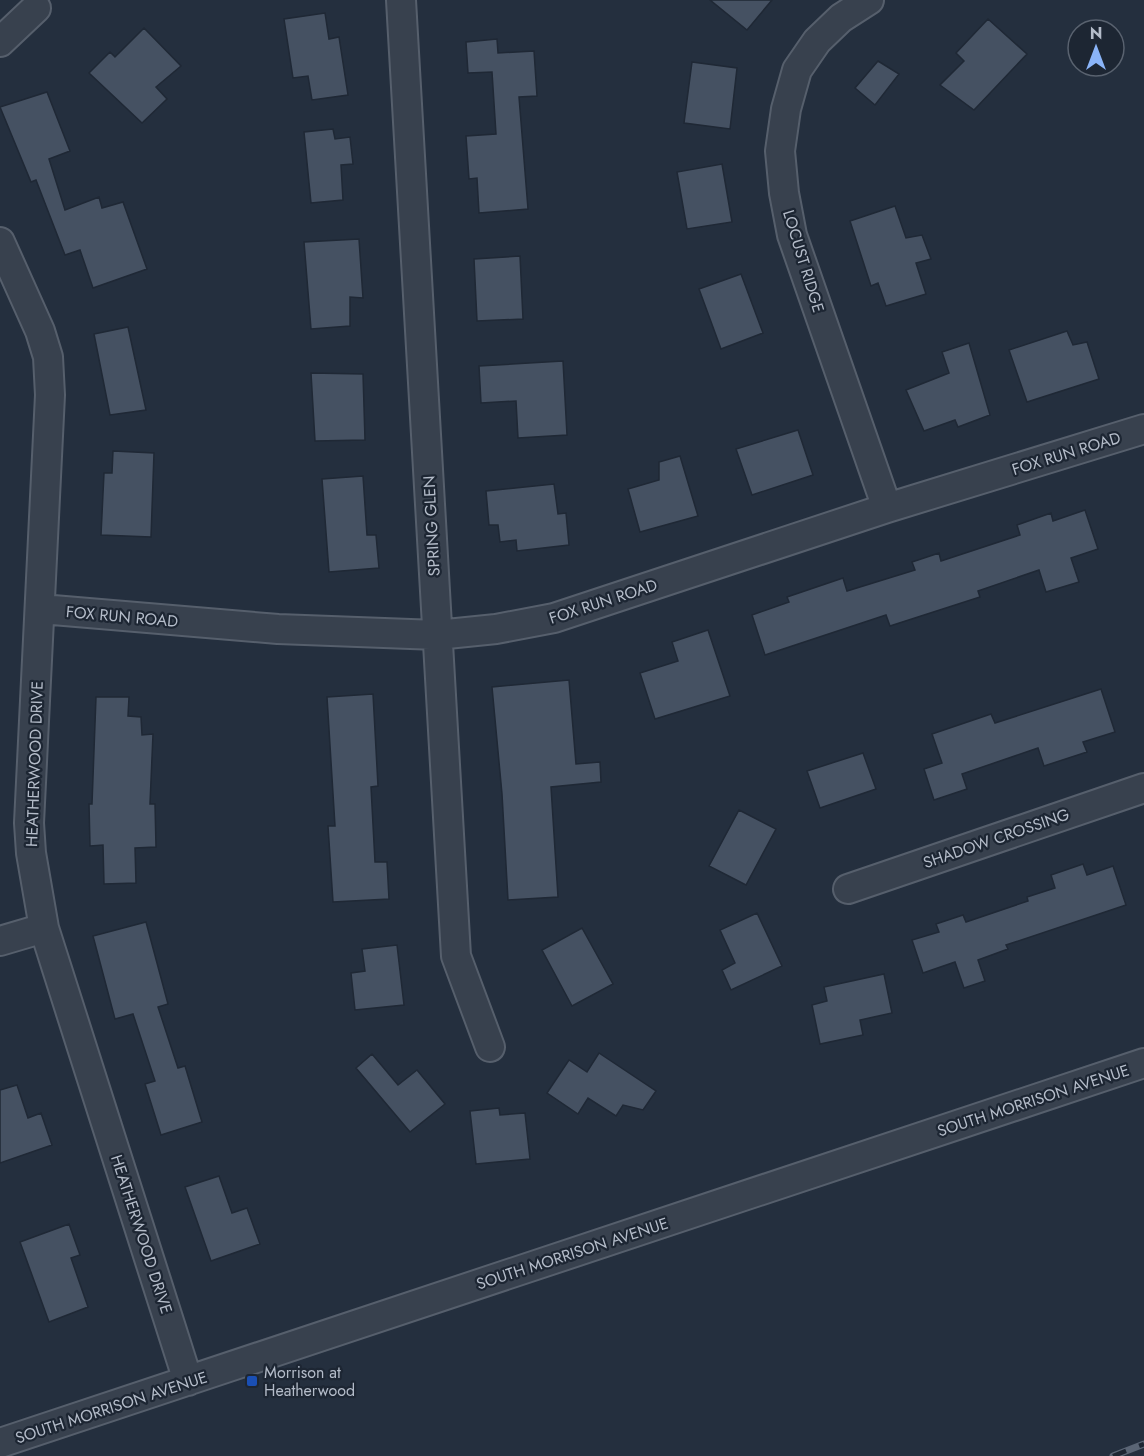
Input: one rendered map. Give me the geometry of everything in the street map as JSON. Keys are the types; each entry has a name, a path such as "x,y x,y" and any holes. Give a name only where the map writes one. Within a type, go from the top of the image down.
{"street":[{"name":"SPRING GLEN","path":"402,0 456,956 490,1047"},
{"name":"LOCUST RIDGE","path":"869,0 841,18 817,41 796,70 786,109 780,151 784,193 792,235 887,508"},
{"path":"0,42 36,8"},
{"name":"HEATHERWOOD DRIVE","path":"0,242 40,331 48,357 50,395 29,823 31,853 44,928 188,1381"},
{"name":"FOX RUN ROAD","path":"41,609 278,629 437,635 496,630 554,618 887,508 1144,429"},
{"name":"SHADOW CROSSING","path":"848,889 1144,788"},
{"path":"0,941 44,928"},
{"name":"SOUTH MORRISON AVENUE","path":"0,1443 1144,1063"}],"building":[{"path":"710,0 772,0 747,30"},
{"path":"325,13 329,39 339,37 348,95 312,100 308,76 293,78 284,19"},
{"path":"988,19 1027,54 974,110 940,85 964,61 956,53"},
{"path":"144,28 181,66 156,87 167,99 142,123 89,73 110,52 115,57"},
{"path":"497,39 498,53 534,51 537,96 519,97 528,209 479,213 477,178 469,179 466,136 496,134 492,72 468,73 466,42"},
{"path":"878,61 899,74 875,105 855,88"},
{"path":"692,62 737,68 730,129 684,123"},
{"path":"47,92 70,151 49,159 65,210 99,197 102,208 123,202 147,269 93,288 80,250 65,255 36,180 31,182 0,107"},
{"path":"333,129 335,139 350,137 353,164 341,165 343,200 311,203 304,132"},
{"path":"722,164 732,222 687,229 677,172"},
{"path":"895,206 906,238 922,235 931,259 916,263 926,294 886,306 878,283 871,286 850,221"},
{"path":"359,239 363,298 350,297 350,326 311,329 304,242"},
{"path":"520,256 523,319 477,321 474,259"},
{"path":"741,274 763,333 721,349 699,289"},
{"path":"128,327 146,410 110,415 94,334"},
{"path":"1067,331 1073,345 1087,342 1099,379 1027,402 1009,350"},
{"path":"969,343 990,415 958,427 955,420 924,431 906,390 949,373 942,352"},
{"path":"563,361 567,435 518,438 516,401 481,403 479,366"},
{"path":"311,373 363,374 365,440 315,441"},
{"path":"798,430 813,475 752,495 736,449"},
{"path":"113,451 154,453 151,537 101,535 104,473 112,473"},
{"path":"680,456 698,516 640,532 628,489 659,480 659,462"},
{"path":"363,476 367,535 376,535 379,568 329,572 322,479"},
{"path":"554,484 558,514 566,513 569,545 517,551 516,540 500,542 498,525 489,525 486,491"},
{"path":"1085,510 1098,549 1071,558 1079,582 1046,592 1039,570 978,591 980,597 890,626 886,615 765,655 752,615 789,602 787,597 843,578 847,591 915,570 912,562 939,553 941,561 1020,535 1017,525 1051,513 1053,521"},
{"path":"708,630 730,696 655,719 640,673 678,661 672,642"},
{"path":"569,680 576,764 600,762 601,782 551,787 558,897 508,900 502,794 492,687"},
{"path":"1101,689 1115,732 1083,742 1087,752 1044,766 1038,748 962,774 967,789 934,800 924,769 942,763 932,734 991,714 995,723"},
{"path":"373,694 378,786 371,787 375,862 387,862 389,899 333,902 328,826 335,826 327,697"},
{"path":"96,697 129,697 128,716 141,717 142,735 153,734 150,804 155,804 156,847 135,848 136,883 104,884 103,845 90,846 89,804 92,804"},
{"path":"863,753 876,789 820,808 807,771"},
{"path":"739,810 776,829 746,885 709,866"},
{"path":"1083,864 1087,875 1113,866 1126,905 1006,945 1008,949 978,960 985,981 964,988 955,962 923,973 912,940 939,932 936,924 963,915 966,922 1028,901 1027,897 1055,888 1051,875"},
{"path":"757,913 782,966 731,990 722,970 735,963 720,930"},
{"path":"146,922 168,1004 158,1007 178,1068 185,1066 202,1122 161,1135 145,1084 155,1081 133,1014 115,1019 93,936"},
{"path":"582,928 613,984 572,1006 542,950"},
{"path":"397,945 404,1005 355,1010 351,973 365,971 362,949"},
{"path":"884,974 892,1013 860,1020 863,1035 820,1044 812,1005 827,1001 824,987"},
{"path":"599,1053 656,1091 643,1110 623,1105 616,1116 588,1098 578,1114 547,1093 569,1060 587,1072"},
{"path":"372,1054 398,1085 417,1070 445,1104 410,1132 356,1068"},
{"path":"17,1085 28,1118 41,1113 52,1145 0,1163 0,1090"},
{"path":"499,1108 500,1115 525,1113 530,1159 476,1164 470,1111"},
{"path":"219,1176 232,1213 247,1208 260,1244 211,1261 185,1187"},
{"path":"69,1224 80,1255 71,1258 88,1307 49,1322 20,1242"}],"railway":[{"path":"1113,1456 1144,1444"}],"place":[{"name":"Morrison at Heatherwood","path":"252,1381"}]}
